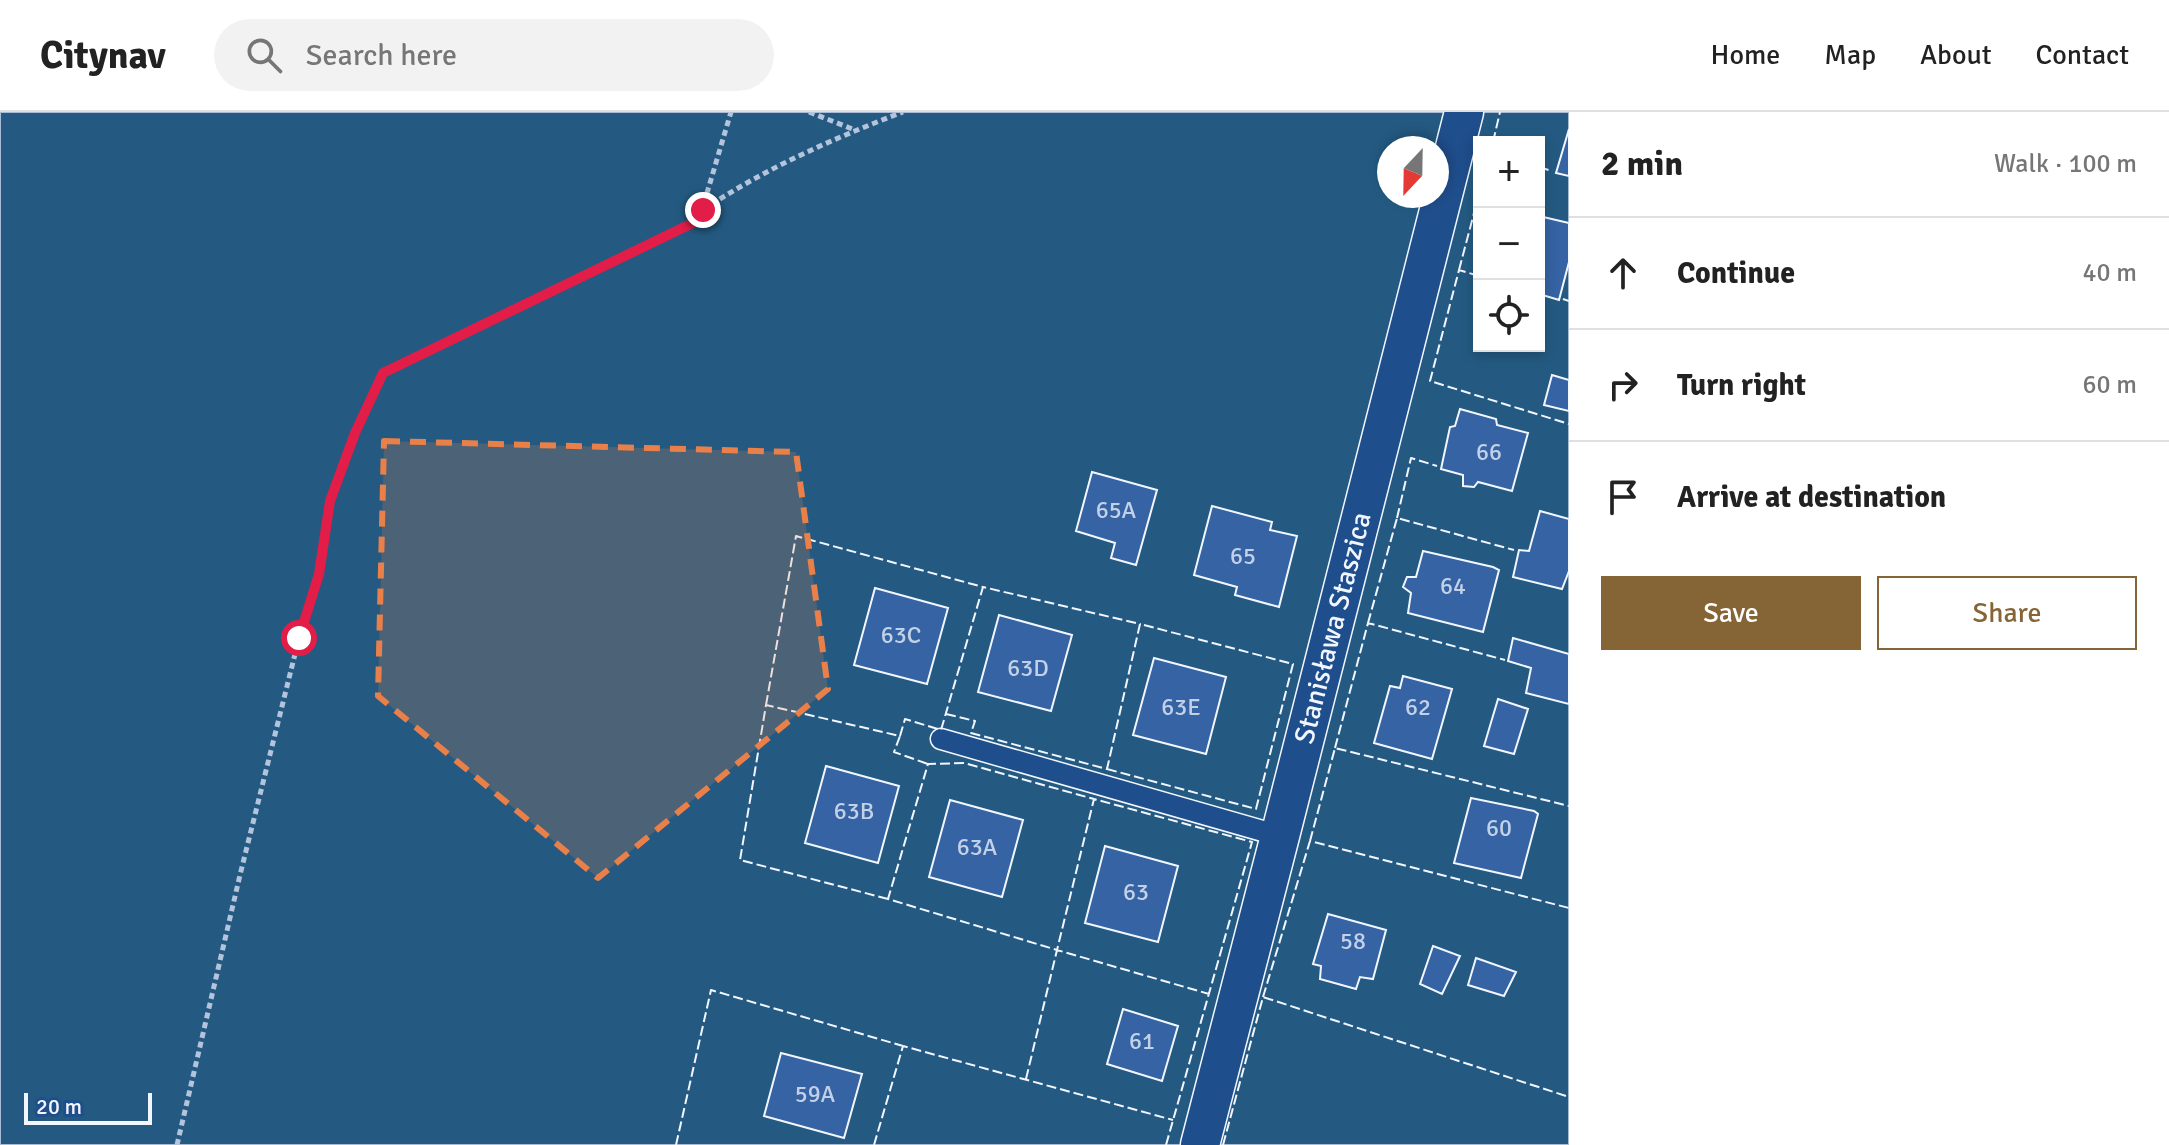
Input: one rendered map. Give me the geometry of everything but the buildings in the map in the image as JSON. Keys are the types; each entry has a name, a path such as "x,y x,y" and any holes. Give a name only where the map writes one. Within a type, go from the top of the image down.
{"street":[{"name":"Stanisława Staszica","path":"1200,1145 1464,112"}],"lane":[{"path":"941,739 1280,836"}],"path":[{"path":"177,1145 294,657 319,574 330,501 355,433 383,373 699,220 731,112"},
{"path":"809,112 856,130"},
{"path":"703,210 736,187 856,130 903,112"}],"highlighted area":[{"path":"384,441 796,452 828,689 598,878 378,696"}],"shaded area":[{"path":"0,112 1569,112 1569,1145 0,1145"}],"fence":[{"path":"1494,136 1500,112"},
{"path":"1545,169 1552,171"},
{"path":"1459,270 1475,208"},
{"path":"1473,274 1459,270 1430,381 1569,424"},
{"path":"1563,299 1569,301"},
{"path":"1397,518 1411,458 1437,466"},
{"path":"1368,623 1397,518 1514,550"},
{"path":"766,705 796,536 983,587 941,730 905,719 900,736"},
{"path":"946,714 975,721 971,733 1107,769 1140,624 983,587"},
{"path":"1335,748 1368,623 1505,660"},
{"path":"1107,769 1256,809 1293,664 1140,624"},
{"path":"888,899 740,860 766,705 900,736 894,752 928,764"},
{"path":"1310,841 1335,748 1569,806"},
{"path":"1026,1079 1057,950 888,899 928,764 964,763 1094,799"},
{"path":"1166,1145 1252,842 1094,799 1057,950 1209,994"},
{"path":"1263,997 1310,841 1569,908"},
{"path":"676,1145 711,990 903,1046"},
{"path":"1223,1145 1263,997 1569,1097"},
{"path":"874,1145 903,1046 1173,1120"}],"route":[{"path":"299,638 319,574 330,501 355,433 383,373 699,220 703,210"}]}
